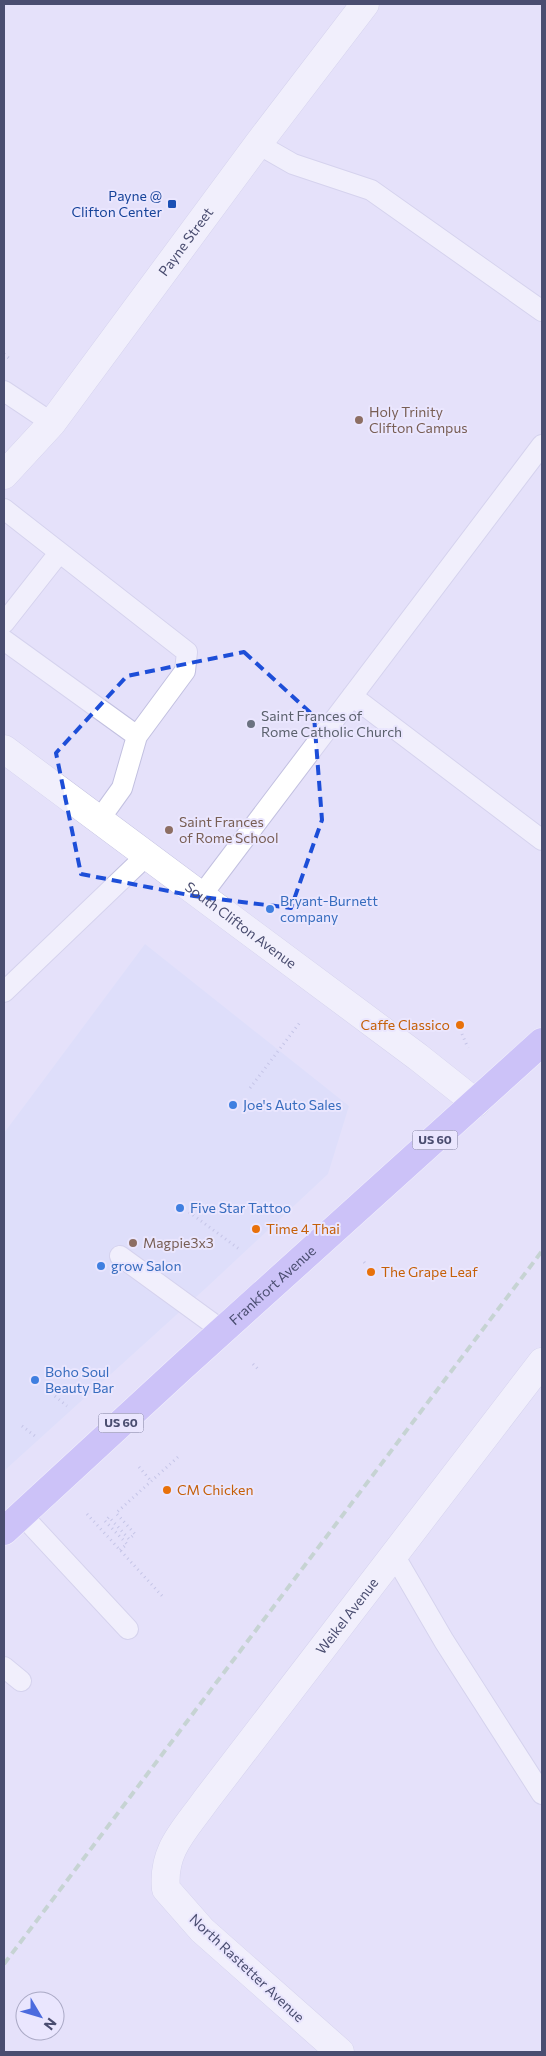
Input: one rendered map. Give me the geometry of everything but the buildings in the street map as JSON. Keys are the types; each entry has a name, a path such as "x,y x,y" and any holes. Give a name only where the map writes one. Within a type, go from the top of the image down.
{"main road":[{"name":"Frankfort Avenue","path":"13,1523 542,1042"}],"street":[{"name":"Payne Street","path":"4,475 52,424 258,144 364,4"},
{"name":"South Clifton Avenue","path":"4,749 476,1103"},
{"name":"Weikel Avenue","path":"165,1877 166,1865 172,1848 195,1816 542,1362"},
{"name":"North Rastetter Avenue","path":"165,1877 166,1889 202,1930 340,2052"}],"lane":[{"path":"258,144 293,164 371,190 542,311"},
{"path":"4,391 52,424"},
{"path":"201,896 542,445"},
{"path":"4,509 187,652 185,671 137,736 122,788 99,820"},
{"path":"4,623 59,553"},
{"path":"4,640 137,736"},
{"path":"352,696 542,840"},
{"path":"4,992 147,856"},
{"path":"120,1256 223,1331"},
{"path":"13,1523 128,1629"},
{"path":"394,1555 444,1640 542,1794"},
{"path":"4,1667 21,1681"}],"path":[{"path":"250,1088 301,1021"},
{"path":"462,1034 468,1048"},
{"path":"189,1212 239,1250"},
{"path":"364,1262 367,1266"},
{"path":"252,1364 260,1371"},
{"path":"51,1393 67,1406"},
{"path":"22,1426 35,1436"},
{"path":"120,1550 127,1544 105,1521 109,1517 129,1539 135,1534 116,1513 178,1457 180,1459"},
{"path":"138,1467 152,1481"},
{"path":"87,1514 164,1598"}],"highlighted area":[{"path":"244,652 314,716 322,820 291,908 194,896 81,874 56,753 127,676"}],"shaded area":[{"path":"145,944 349,1106 328,1174 206,1288 4,1471 4,1133"}],"railway":[{"path":"4,1964 542,1251"}],"place":[{"name":"Payne @ Clifton Center","path":"172,204"},
{"name":"Holy Trinity Clifton Campus","path":"359,420"},
{"name":"Saint Frances of Rome Catholic Church","path":"251,724"},
{"name":"Saint Frances of Rome School","path":"169,830"},
{"name":"Bryant-Burnett company","path":"270,909"},
{"name":"Caffe Classico","path":"460,1025"},
{"name":"Joe's Auto Sales","path":"233,1105"},
{"name":"Five Star Tattoo","path":"180,1208"},
{"name":"Time 4 Thai","path":"256,1229"},
{"name":"Magpie3x3","path":"133,1243"},
{"name":"grow Salon","path":"101,1266"},
{"name":"The Grape Leaf","path":"371,1272"},
{"name":"Boho Soul Beauty Bar","path":"35,1380"},
{"name":"CM Chicken","path":"167,1490"}]}
